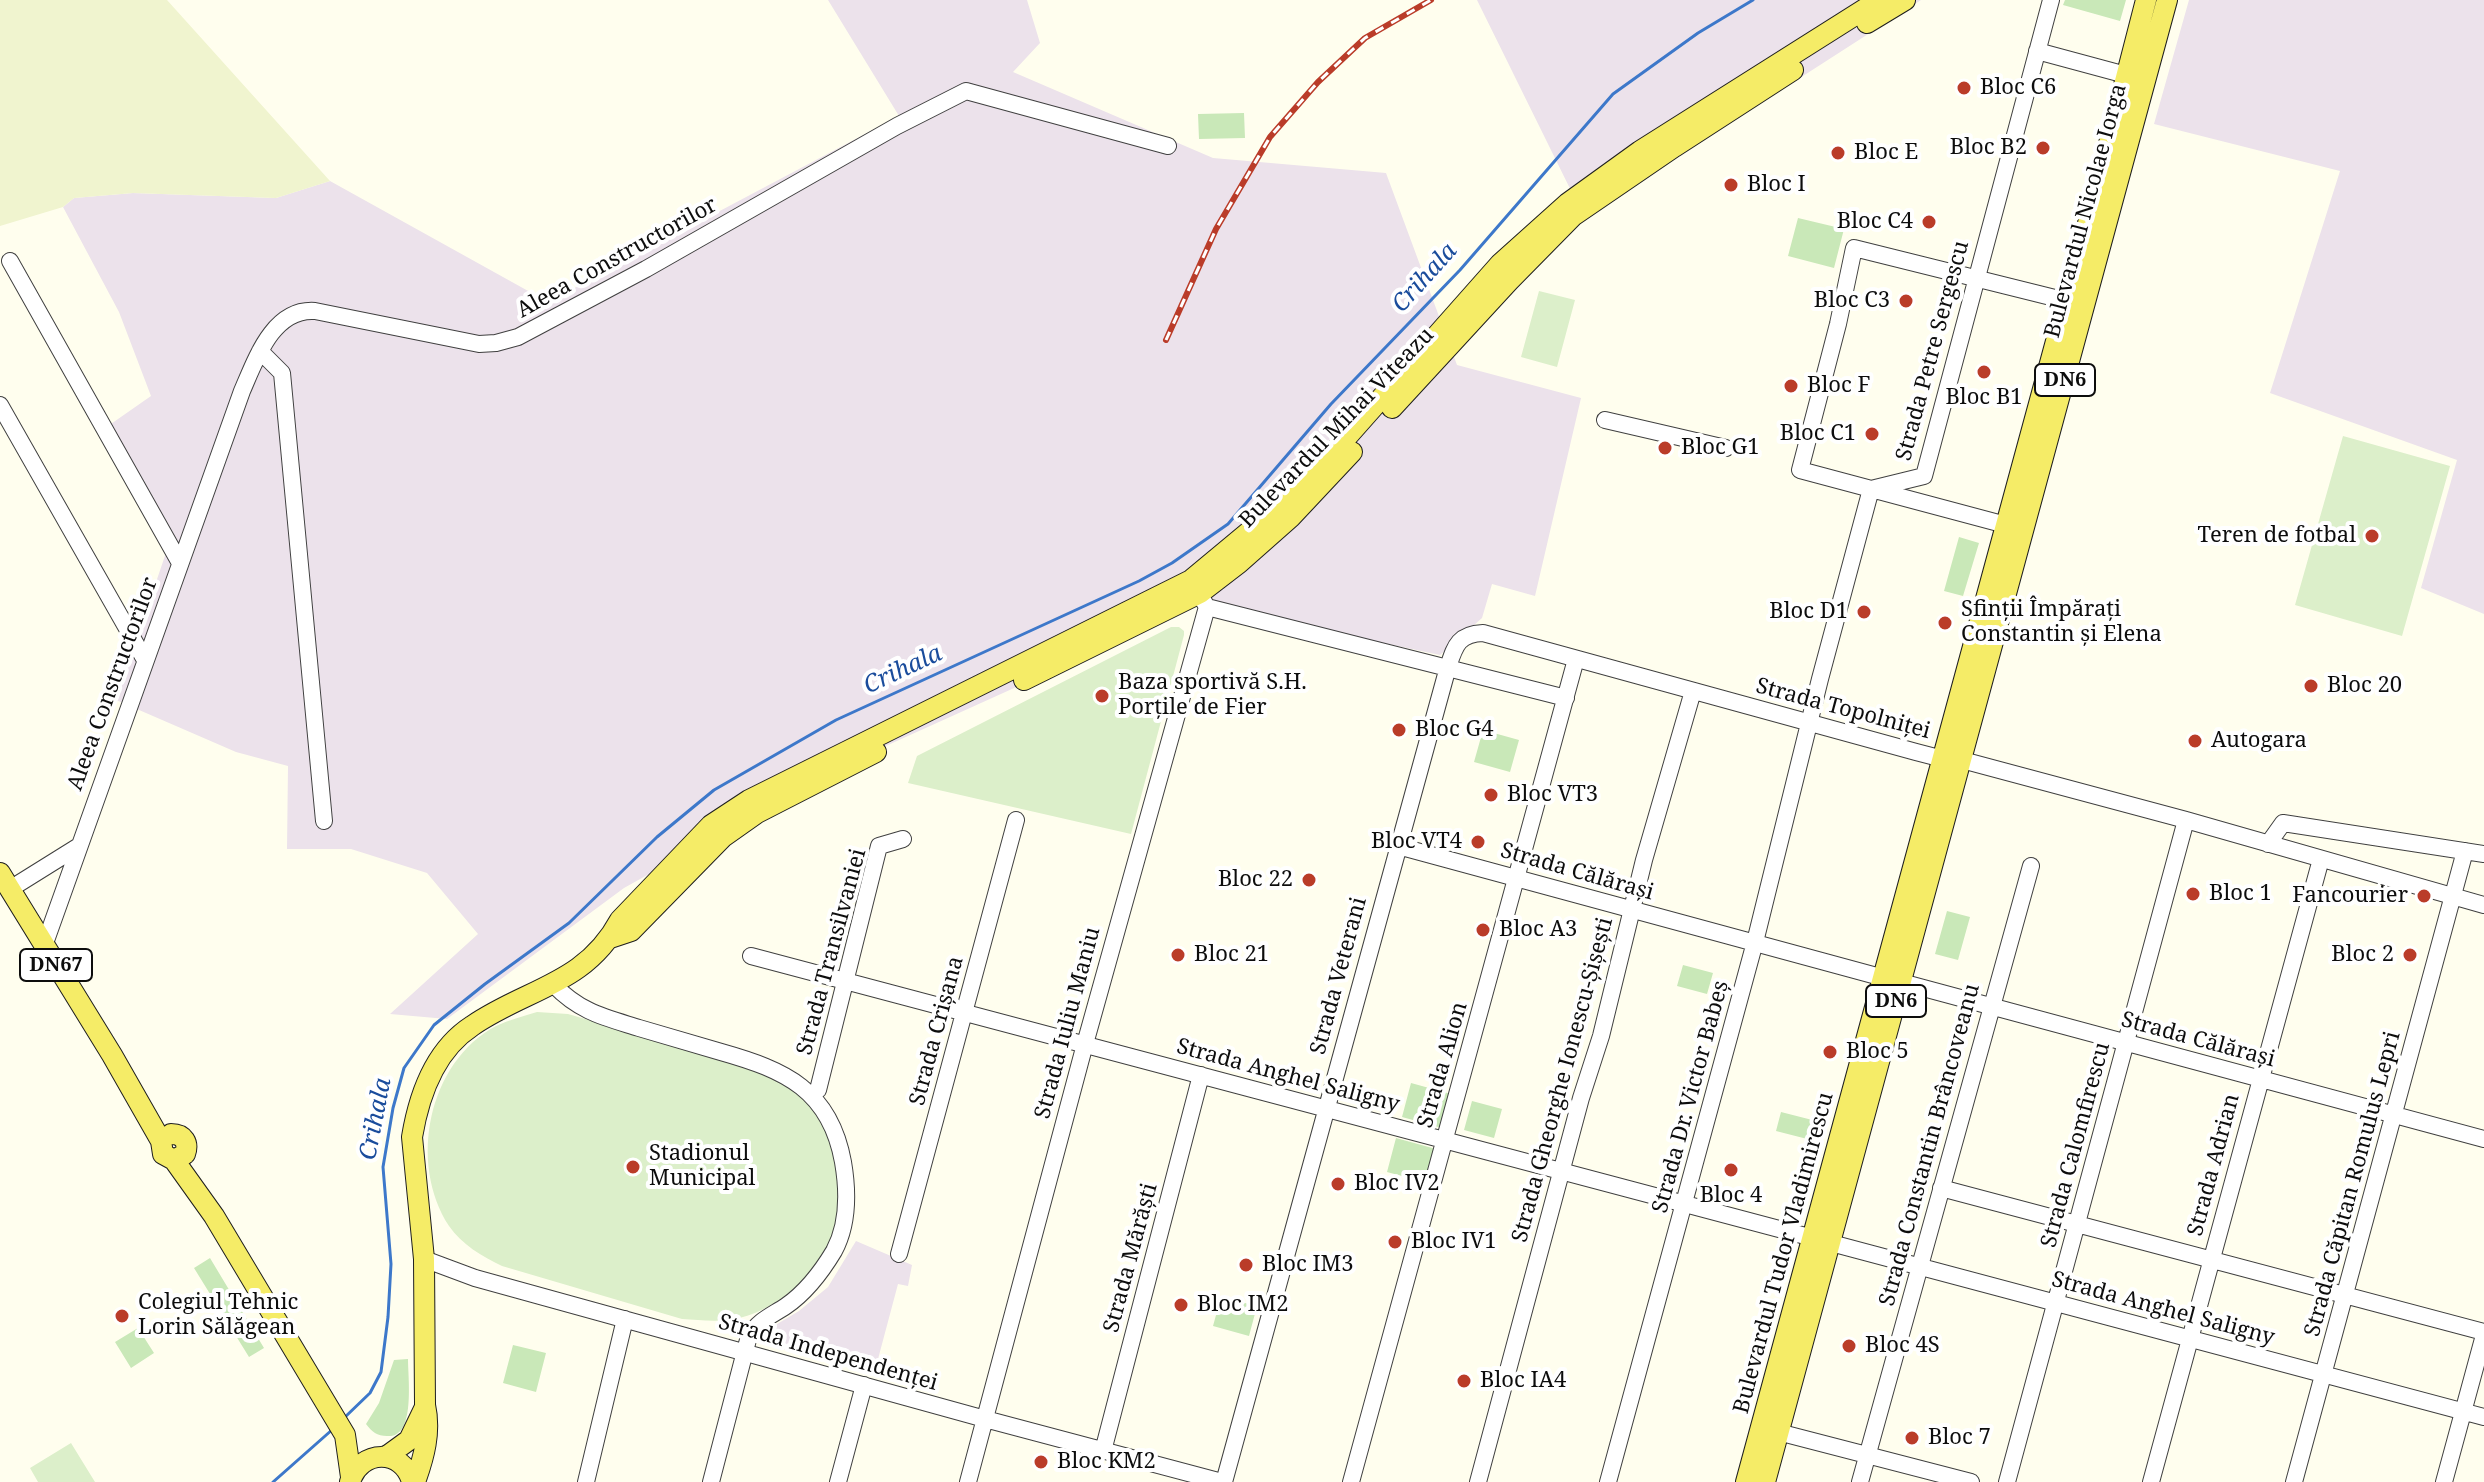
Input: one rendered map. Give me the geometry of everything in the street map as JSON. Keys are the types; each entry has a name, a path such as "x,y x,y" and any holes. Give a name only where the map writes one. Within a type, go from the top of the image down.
{"main road":[{"name":"Bulevardul Nicolae Iorga","path":"1953,760 2006,525 2146,0"},
{"name":"Bulevardul Nicolae Iorga","path":"1953,760 2167,0"},
{"name":"Bulevardul Mihai Viteazu","path":"414,1482 428,1433 424,1259 412,1137 418,1108 430,1077 454,1041 471,1026 554,985 597,953 620,920 711,825 749,800 1199,593 1291,517 1493,272 1548,220 1640,151 1700,122 1894,1"},
{"name":"Bulevardul Tudor Vladimirescu","path":"1765,1482 1822,1241 1953,760"},
{"name":"DN67","path":"5,881 166,1138 179,1135 185,1140 187,1147 179,1157 345,1435"},
{"name":"Bulevardul Tudor Vladimirescu","path":"1746,1482 1822,1241"},
{"name":"Bulevardul Mihai Viteazu","path":"350,1480 363,1461 384,1456 409,1440 425,1405"},
{"path":"345,1435 397,1460 414,1482"},
{"path":"345,1435 350,1480"}],"street":[{"name":"Strada Petre Sergescu","path":"1871,489 1924,476 2051,0"},
{"path":"2037,51 2126,75"},
{"name":"Aleea Constructorilor","path":"44,946 242,391 260,351 281,323 293,314 303,310 479,344 518,337 646,269 897,126 966,91 1168,146"},
{"path":"2006,525 1800,470 1838,324 1854,248 2067,301"},
{"path":"10,261 180,563"},
{"path":"260,351 282,373 324,821"},
{"path":"0,405 145,660"},
{"path":"1605,420 1726,448"},
{"path":"1809,722 1871,489"},
{"path":"1199,593 1448,667 1566,698"},
{"name":"Strada Iuliu Maniu","path":"968,1482 1085,1044 1199,593"},
{"name":"Strada Topolniței","path":"1448,667 1455,646 1462,639 1483,633 2186,820 2484,905"},
{"name":"Strada Alion","path":"1351,1482 1576,659"},
{"name":"Strada Veterani","path":"1223,1482 1448,667"},
{"name":"Strada Gheorghe Ionescu-Șișești","path":"1478,1482 1560,1172 1601,1036 1644,860 1693,691"},
{"name":"Strada Dr. Victor Babeș","path":"1608,1482 1755,942 1809,722"},
{"name":"Strada Crișana","path":"899,1254 1016,820"},
{"name":"Strada Calomfirescu","path":"2007,1482 2186,820"},
{"path":"2268,844 2283,823 2484,854"},
{"name":"Strada Transilvaniei","path":"818,1090 879,846 903,839"},
{"path":"5,881 79,846"},
{"name":"Strada Călărași","path":"1398,846 2484,1139"},
{"name":"Strada Căpitan Romulus Lepri","path":"2294,1482 2465,851"},
{"name":"Strada Adrian","path":"2151,1482 2321,859"},
{"name":"Strada Constantin Brâncoveanu","path":"1860,1482 2031,866"},
{"name":"Strada Anghel Saligny","path":"751,956 2484,1417"},
{"name":"Strada Transilvaniei","path":"554,985 568,999 595,1015 760,1063 788,1075 826,1114 840,1144 846,1185 843,1224 835,1248 805,1289 756,1325 749,1336 711,1482"},
{"name":"Strada Mărăști","path":"1103,1451 1201,1075"},
{"path":"1941,1188 2212,1258 2484,1334 2444,1482"},
{"name":"Strada Independenței","path":"424,1259 475,1278 1223,1482"},
{"path":"586,1482 625,1319"},
{"path":"838,1482 864,1385"},
{"path":"1778,1432 1971,1482"}],"shaded area":[{"path":"828,0 1027,0 1040,43 1013,72 1213,158 1386,173 1457,365 1581,398 1535,596 1492,584 1482,618 1440,655 1200,604 846,764 624,888 447,1019 390,1014 478,934 427,873 351,849 287,849 288,766 236,752 116,700 171,538 108,426 151,396 119,312 63,207 74,198 133,193 276,198 330,181 548,302 899,116"},
{"path":"1477,0 1921,0 1584,217"},
{"path":"2189,0 2484,0 2484,614 2421,588 2457,460 2270,393 2340,171 2154,124"},
{"path":"856,1241 912,1265 908,1286 898,1284 874,1374 765,1344 772,1327 799,1311 828,1287"}],"green space":[{"path":"0,0 167,0 330,181 276,198 133,193 74,198 63,207 0,226"},
{"path":"2065,0 2126,0 2120,21 2063,5"},
{"path":"1244,113 1245,138 1199,139 1198,114"},
{"path":"1798,218 1844,229 1834,268 1788,256"},
{"path":"1539,291 1575,300 1557,367 1521,357"},
{"name":"Teren de fotbal","path":"2343,436 2450,466 2402,636 2295,605"},
{"path":"1959,537 1979,543 1963,596 1944,591"},
{"name":"Baza sportivă S.H. Porțile de Fier","path":"1171,627 1179,627 1184,635 1131,834 908,783 917,756"},
{"path":"1483,730 1519,740 1510,772 1474,762"},
{"path":"1947,911 1970,917 1958,960 1935,954"},
{"path":"1683,965 1713,973 1707,994 1677,986"},
{"name":"Stadionul Municipal","path":"537,1012 568,1014 766,1071 807,1103 823,1124 834,1148 839,1203 831,1240 809,1274 794,1289 778,1301 743,1317 720,1321 682,1319 502,1266 473,1249 454,1233 436,1201 429,1173 428,1145 440,1088 454,1064 473,1042 496,1026"},
{"path":"1411,1083 1451,1094 1442,1128 1402,1117"},
{"path":"1472,1101 1502,1109 1494,1138 1464,1130"},
{"path":"1781,1112 1824,1123 1819,1142 1776,1131"},
{"path":"1396,1138 1436,1149 1428,1183 1387,1172"},
{"path":"210,1258 264,1348 249,1357 194,1268"},
{"path":"1221,1297 1257,1306 1249,1336 1213,1326"},
{"path":"138,1328 154,1353 131,1368 115,1342"},
{"path":"513,1345 546,1353 536,1392 503,1383"},
{"path":"408,1359 409,1393 403,1428 396,1434 378,1434 366,1424 379,1403 394,1360"},
{"path":"71,1443 95,1482 38,1482 30,1468"}],"waterway":[{"name":"Crihala","path":"344,1418 370,1393 381,1372 391,1264 383,1167 393,1108 404,1068 434,1025 569,923 657,837 714,790 836,720 1139,581 1172,563 1228,524 1331,404 1460,270 1613,94 1698,33 1753,0"},
{"name":"Crihala","path":"273,1482 333,1429"}],"railway":[{"path":"1166,340 1216,229 1270,137 1318,82 1365,38 1431,0"}],"place":[{"name":"Bloc C6","path":"1964,88"},
{"name":"Bloc B2","path":"2043,148"},
{"name":"Bloc E","path":"1838,153"},
{"name":"Bloc I","path":"1731,185"},
{"name":"Bloc C4","path":"1929,222"},
{"name":"Bloc C3","path":"1906,301"},
{"name":"Bloc B1","path":"1984,372"},
{"name":"Bloc F","path":"1791,386"},
{"name":"Bloc C1","path":"1872,434"},
{"name":"Bloc G1","path":"1665,448"},
{"name":"Teren de fotbal","path":"2372,536"},
{"name":"Bloc D1","path":"1864,612"},
{"name":"Sfinții Împărați Constantin și Elena","path":"1945,623"},
{"name":"Bloc 20","path":"2311,686"},
{"name":"Baza sportivă S.H. Porțile de Fier","path":"1102,696"},
{"name":"Bloc G4","path":"1399,730"},
{"name":"Autogara","path":"2195,741"},
{"name":"Bloc VT3","path":"1491,795"},
{"name":"Bloc VT4","path":"1478,842"},
{"name":"Bloc 22","path":"1309,880"},
{"name":"Bloc 1","path":"2193,894"},
{"name":"Fancourier","path":"2424,896"},
{"name":"Bloc A3","path":"1483,930"},
{"name":"Bloc 21","path":"1178,955"},
{"name":"Bloc 2","path":"2410,955"},
{"name":"Bloc 5","path":"1830,1052"},
{"name":"Stadionul Municipal","path":"633,1167"},
{"name":"Bloc 4","path":"1731,1170"},
{"name":"Bloc IV2","path":"1338,1184"},
{"name":"Bloc IV1","path":"1395,1242"},
{"name":"Bloc IM3","path":"1246,1265"},
{"name":"Bloc IM2","path":"1181,1305"},
{"name":"Colegiul Tehnic Lorin Sălăgean","path":"122,1316"},
{"name":"Bloc 4S","path":"1849,1346"},
{"name":"Bloc IA4","path":"1464,1381"},
{"name":"Bloc 7","path":"1912,1438"},
{"name":"Bloc KM2","path":"1041,1462"}]}
